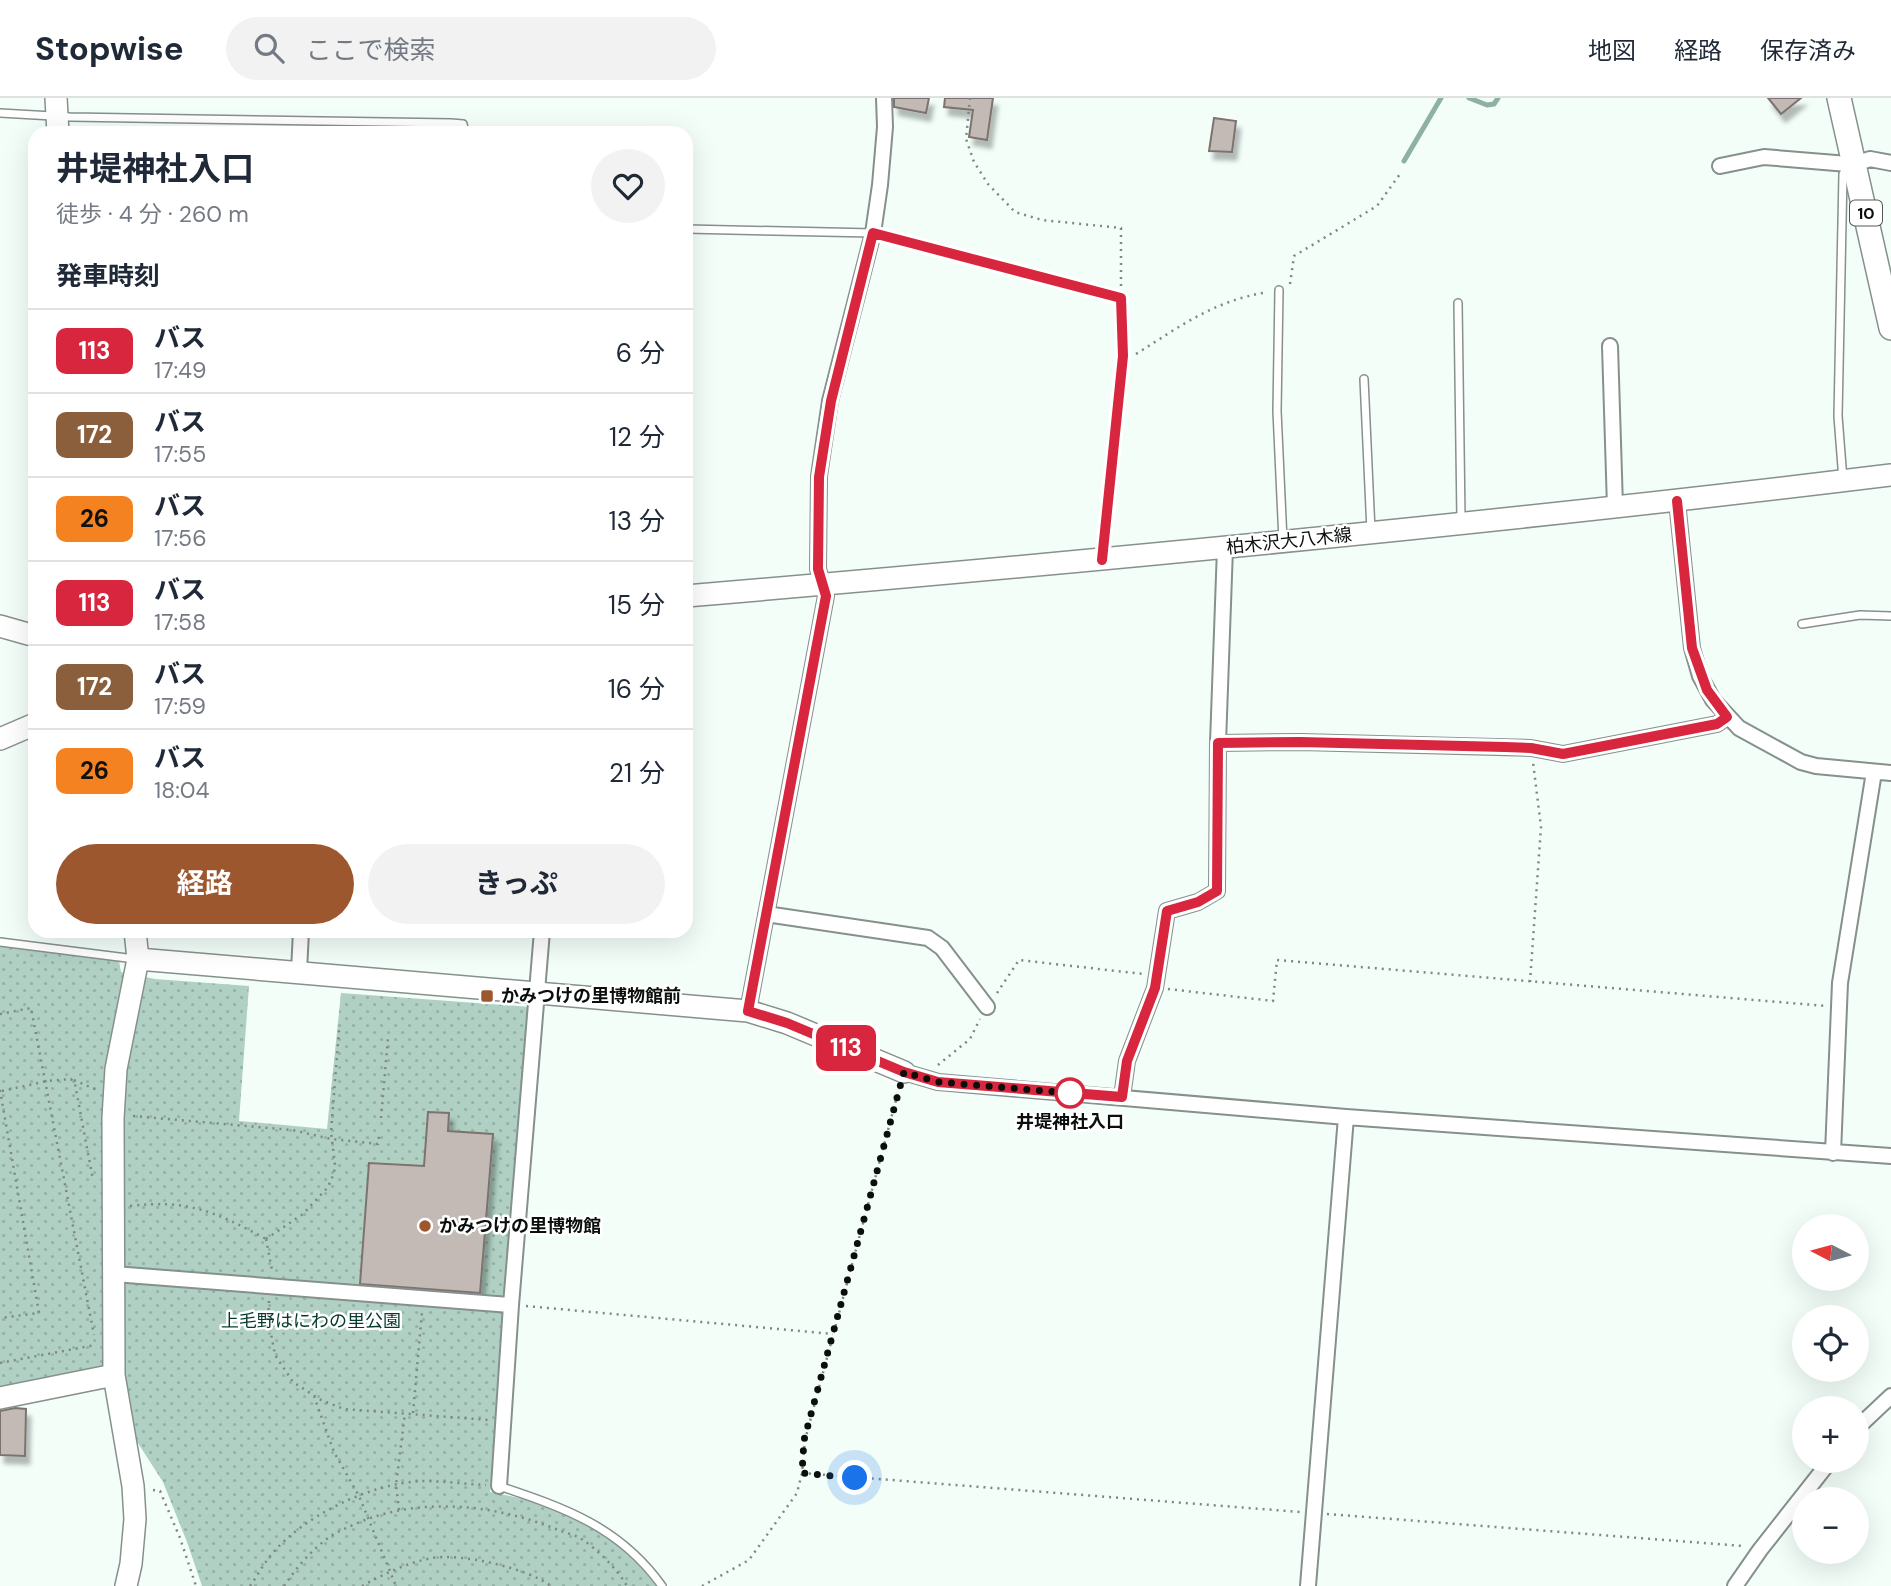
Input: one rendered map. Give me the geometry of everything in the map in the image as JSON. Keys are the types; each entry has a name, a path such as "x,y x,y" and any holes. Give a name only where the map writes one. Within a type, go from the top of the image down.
{"main road":[{"name":"10","path":"1839,98 1890,321"}],"street":[{"path":"748,1011 826,596 818,569 819,477 825,432 873,233 881,174 884,98"},
{"path":"1720,166 1763,157 1852,164 1870,159 1891,163"},
{"path":"1610,346 1615,508"},
{"name":"柏木沢大八木線","path":"693,595 1225,548 1615,508 1891,475"},
{"path":"1677,501 1692,648 1707,690 1727,717 1752,736 1801,762 1816,766 1891,773"},
{"path":"1122,1097 1131,1049 1156,981 1167,911 1198,902 1217,891 1218,743 1225,548"},
{"path":"0,626 28,634"},
{"path":"1218,743 1300,742 1531,748 1563,754 1717,724 1727,717"},
{"path":"0,739 28,727"},
{"path":"1833,1153 1838,1006 1856,873 1874,772"},
{"path":"766,914 928,938 942,948 987,1007"},
{"path":"126,1586 135,1539 133,1486 114,1375 114,1091 138,959 136,938"},
{"path":"299,971 301,938"},
{"path":"499,1486 542,938"},
{"path":"138,959 748,1011 787,1023 913,1075 938,1082 1346,1117 1891,1156"},
{"path":"1308,1586 1346,1117"},
{"path":"114,1273 511,1305"},
{"path":"0,1398 114,1375"},
{"path":"1869,1418 1888,1403"},
{"path":"1735,1586 1821,1473"}],"lane":[{"path":"0,113 70,117 451,123 464,126"},
{"path":"1843,481 1838,416 1843,174 1852,164"},
{"path":"693,229 873,233 1121,298 1123,356 1102,560"},
{"path":"1279,290 1277,411 1283,541"},
{"path":"1458,303 1461,524"},
{"path":"1364,379 1371,532"},
{"path":"1802,624 1840,617 1891,616"},
{"path":"0,942 138,959"},
{"path":"499,1486 573,1513 599,1526 632,1550 662,1586"}],"path":[{"path":"970,98 966,139 974,162 988,184 1015,212 1042,220 1121,228 1121,298"},
{"path":"1123,356 1135,355 1197,314 1248,295 1289,290 1294,256 1377,206 1399,174"},
{"path":"1530,982 1541,827 1531,748"},
{"path":"702,1586 750,1560 797,1493 802,1473 804,1440 833,1334 913,1075 970,1039 1018,960 1273,1001 1277,960 1838,1006"},
{"path":"0,1014 31,1009 47,1080 95,1345 0,1363"},
{"path":"266,1239 303,1214 328,1187 335,1165 331,1139 339,1030"},
{"path":"381,1118 388,1038"},
{"path":"0,1318 39,1313 0,1091 47,1080 71,1079 98,1090 114,1091"},
{"path":"71,1079 75,1084 93,1179"},
{"path":"127,1117 292,1130 331,1139 379,1144 379,1136"},
{"path":"126,1207 155,1203 189,1206 215,1213 266,1239"},
{"path":"266,1239 272,1275 268,1318 275,1355 293,1382 344,1409 502,1422"},
{"path":"413,1414 423,1306 421,1298"},
{"path":"511,1305 833,1334"},
{"path":"314,1395 334,1452 359,1496 396,1586"},
{"path":"399,1510 396,1485 405,1413"},
{"path":"802,1473 1746,1546 1760,1550"},
{"path":"250,1586 271,1555 284,1542 327,1510 359,1496 421,1481 499,1486"},
{"path":"133,1486 160,1491 196,1586"},
{"path":"284,1586 297,1566 332,1535 368,1518 399,1510 438,1505 532,1519 582,1539 620,1574 627,1586"},
{"path":"362,1586 390,1570 434,1558 473,1559 510,1568 551,1586"}],"green space":[{"name":"上毛野はにわの里公園","path":"0,945 119,961 121,972 155,979 249,986 239,1121 327,1129 341,993 530,1007 490,1492 538,1504 583,1523 622,1549 656,1586 202,1586 163,1482 136,1440 125,1377 102,1369 0,1388"}],"building":[{"path":"894,98 929,98 926,113 894,107"},
{"path":"945,98 993,98 987,140 969,137 973,110 944,107"},
{"path":"1768,98 1801,98 1781,114"},
{"path":"1214,118 1236,121 1232,152 1209,151"},
{"name":"かみつけの里博物館","path":"428,1112 449,1113 448,1131 493,1134 480,1293 360,1284 369,1163 424,1166"},
{"path":"26,1409 25,1456 0,1455 0,1411"}],"waterway":[{"path":"1404,161 1441,98"},
{"path":"1469,98 1487,105 1494,104 1498,98"}],"bus line":[{"name":"113","path":"1102,560 1118,384 1123,356 1121,298 873,233 825,432 819,477 818,569 826,596 748,1011 769,1016 904,1072 938,1082 1122,1097 1127,1061 1155,988 1167,911 1198,902 1217,891 1218,743 1300,742 1505,747 1531,748 1563,754 1717,724 1727,717 1707,690 1692,648 1677,501"}],"place":[{"name":"かみつけの里博物館前","path":"487,996"},
{"name":"井堤神社入口","path":"1070,1093"},
{"name":"かみつけの里博物館","path":"425,1226"}],"route":[{"path":"855,1478 802,1473 804,1440 904,1072 938,1082 1070,1093"}]}
